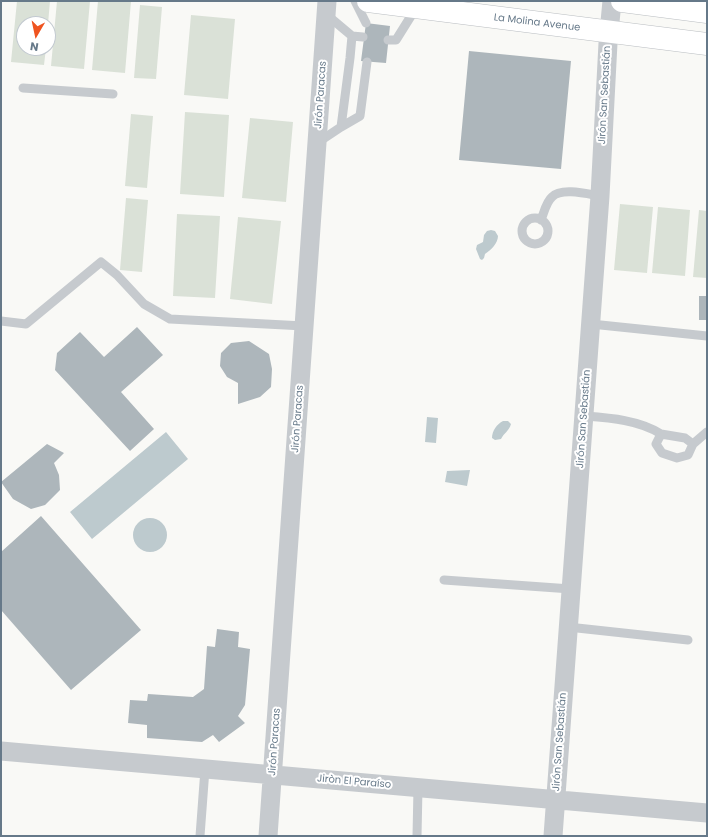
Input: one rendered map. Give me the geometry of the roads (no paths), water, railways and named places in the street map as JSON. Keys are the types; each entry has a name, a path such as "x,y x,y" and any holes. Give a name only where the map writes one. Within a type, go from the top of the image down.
{"main road":[{"name":"La Molina Avenue","path":"368,1 424,4 609,32 707,44"},
{"path":"622,1 707,12"}],"street":[{"name":"Jirón San Sebastián","path":"552,836 591,324 612,1"},
{"name":"Jirón Paracas","path":"268,836 327,8"},
{"name":"Jiròn El Paraíso","path":"1,751 707,812"}],"lane":[{"path":"355,1 366,23"},
{"path":"388,40 396,40 424,4"},
{"path":"327,8 352,36 363,38"},
{"path":"341,127 352,36"},
{"path":"317,143 360,116 367,62"},
{"path":"23,88 113,94"},
{"path":"541,220 550,198 558,193 573,192 600,196"},
{"path":"1,321 26,324 101,262 117,275 144,304 170,319 304,326"},
{"path":"591,324 707,336"},
{"path":"584,416 641,424 652,428 661,434 685,438 693,444"},
{"path":"661,434 656,444 662,453 677,458 688,455 693,444 707,432"},
{"path":"444,580 571,589"},
{"path":"568,627 688,640"},
{"path":"200,836 205,769"},
{"path":"417,836 418,788"}]}
